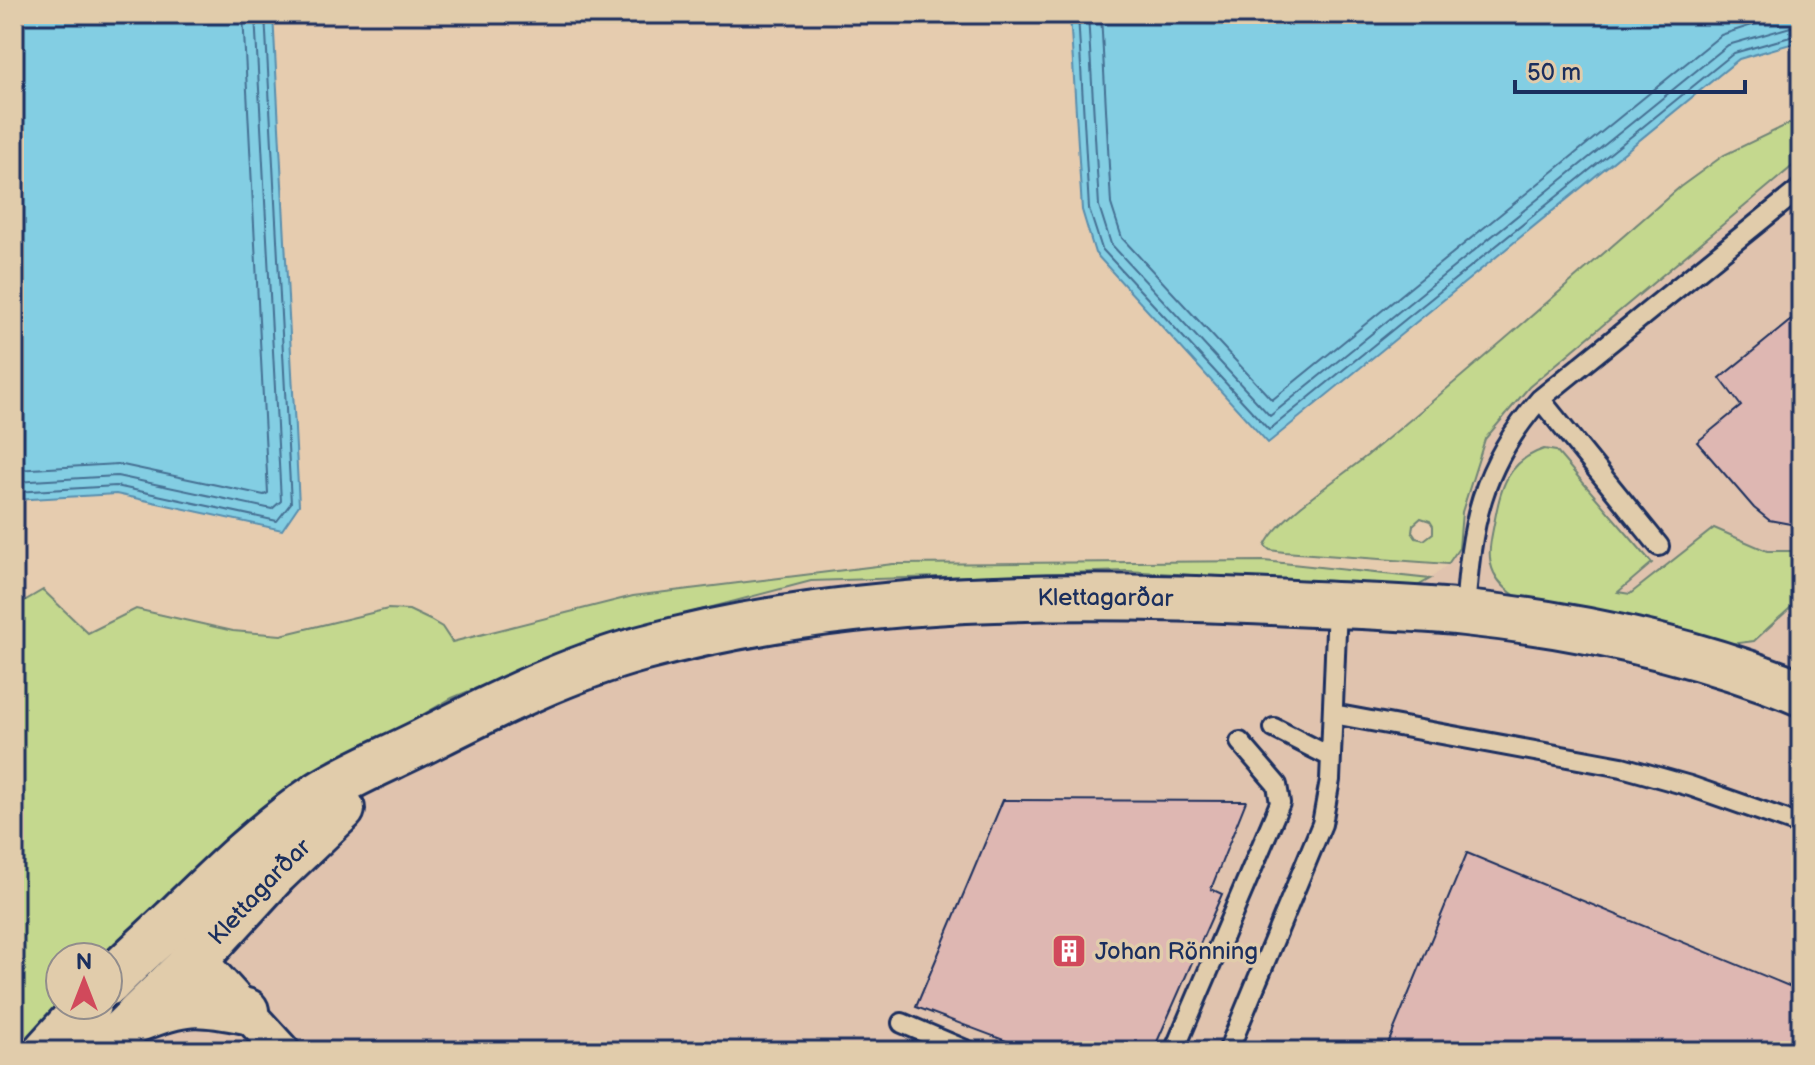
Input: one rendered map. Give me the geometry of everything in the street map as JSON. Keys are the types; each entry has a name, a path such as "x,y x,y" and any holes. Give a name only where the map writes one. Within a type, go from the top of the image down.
{"main road":[{"name":"Klettagarðar","path":"124,968 232,864 320,794 504,701 598,663 707,633 810,614 928,603 1051,598 1198,598 1465,613 1649,645 1711,661 1801,693"},
{"name":"Klettagarðar","path":"115,1037 361,790 424,741"},
{"path":"115,1037 168,1007 188,1003 208,1003 246,1011"},
{"path":"46,1051 73,1021"}],"street":[{"path":"168,925 282,1051"}],"lane":[{"path":"1465,613 1470,545 1483,492 1506,443 1540,399 1801,188"},
{"path":"1540,399 1659,546"},
{"path":"1228,1051 1322,824 1330,780 1337,606"},
{"path":"1333,714 1622,767 1728,798 1801,825"},
{"path":"1274,728 1331,757"},
{"path":"1174,1051 1280,803 1277,785 1240,742"},
{"path":"902,1023 968,1051"}],"shaded area":[{"path":"1801,159 1801,551 1767,551 1714,529 1630,594 1617,592 1652,563 1556,452 1544,449 1518,463 1500,493 1585,610 1645,621 1731,644 1754,641 1801,598 1801,1051 20,1051 47,1021 124,1021 124,941 118,941 125,933 332,767 452,698 606,635 811,581 1128,571 1412,589 1448,564 1458,548 1462,512 1485,439 1529,387"}],"green space":[{"path":"1801,118 1801,159 1529,387 1485,439 1462,512 1459,548 1448,564 1284,552 1265,546 1296,510 1409,421 1680,187 1724,155","holes":["1421,518 1430,521 1433,533 1424,540 1416,538 1412,532 1413,525"]},
{"path":"1544,449 1556,451 1652,563 1618,592 1630,594 1714,528 1767,551 1801,551 1801,598 1754,641 1731,644 1645,621 1520,599 1505,588 1494,573 1490,556 1491,540 1506,480 1520,462"},
{"path":"1264,561 1430,579 1412,589 1128,571 811,581 606,635 452,698 332,767 118,941 44,941 44,1021 47,1021 20,1051 14,1051 14,607 43,590 88,633 136,609 233,631 281,635 388,609 409,610 430,620 442,627 452,642 633,596 893,564"}],"water":[{"path":"14,14 273,14 299,505 282,530 116,494 14,500"},
{"path":"1070,14 1801,14 1801,41 1739,59 1268,443 1095,253 1082,210"}],"building":[{"path":"1796,316 1801,322 1801,526 1769,520 1754,508 1697,442 1741,406 1720,378"},
{"name":"Johan Rönning","path":"1003,800 1246,801 1211,889 1222,894 1153,1051 1033,1051 916,1007"},
{"path":"1467,853 1801,991 1801,1051 1385,1051"}],"place":[{"name":"Johan Rönning","path":"1069,951"}]}
